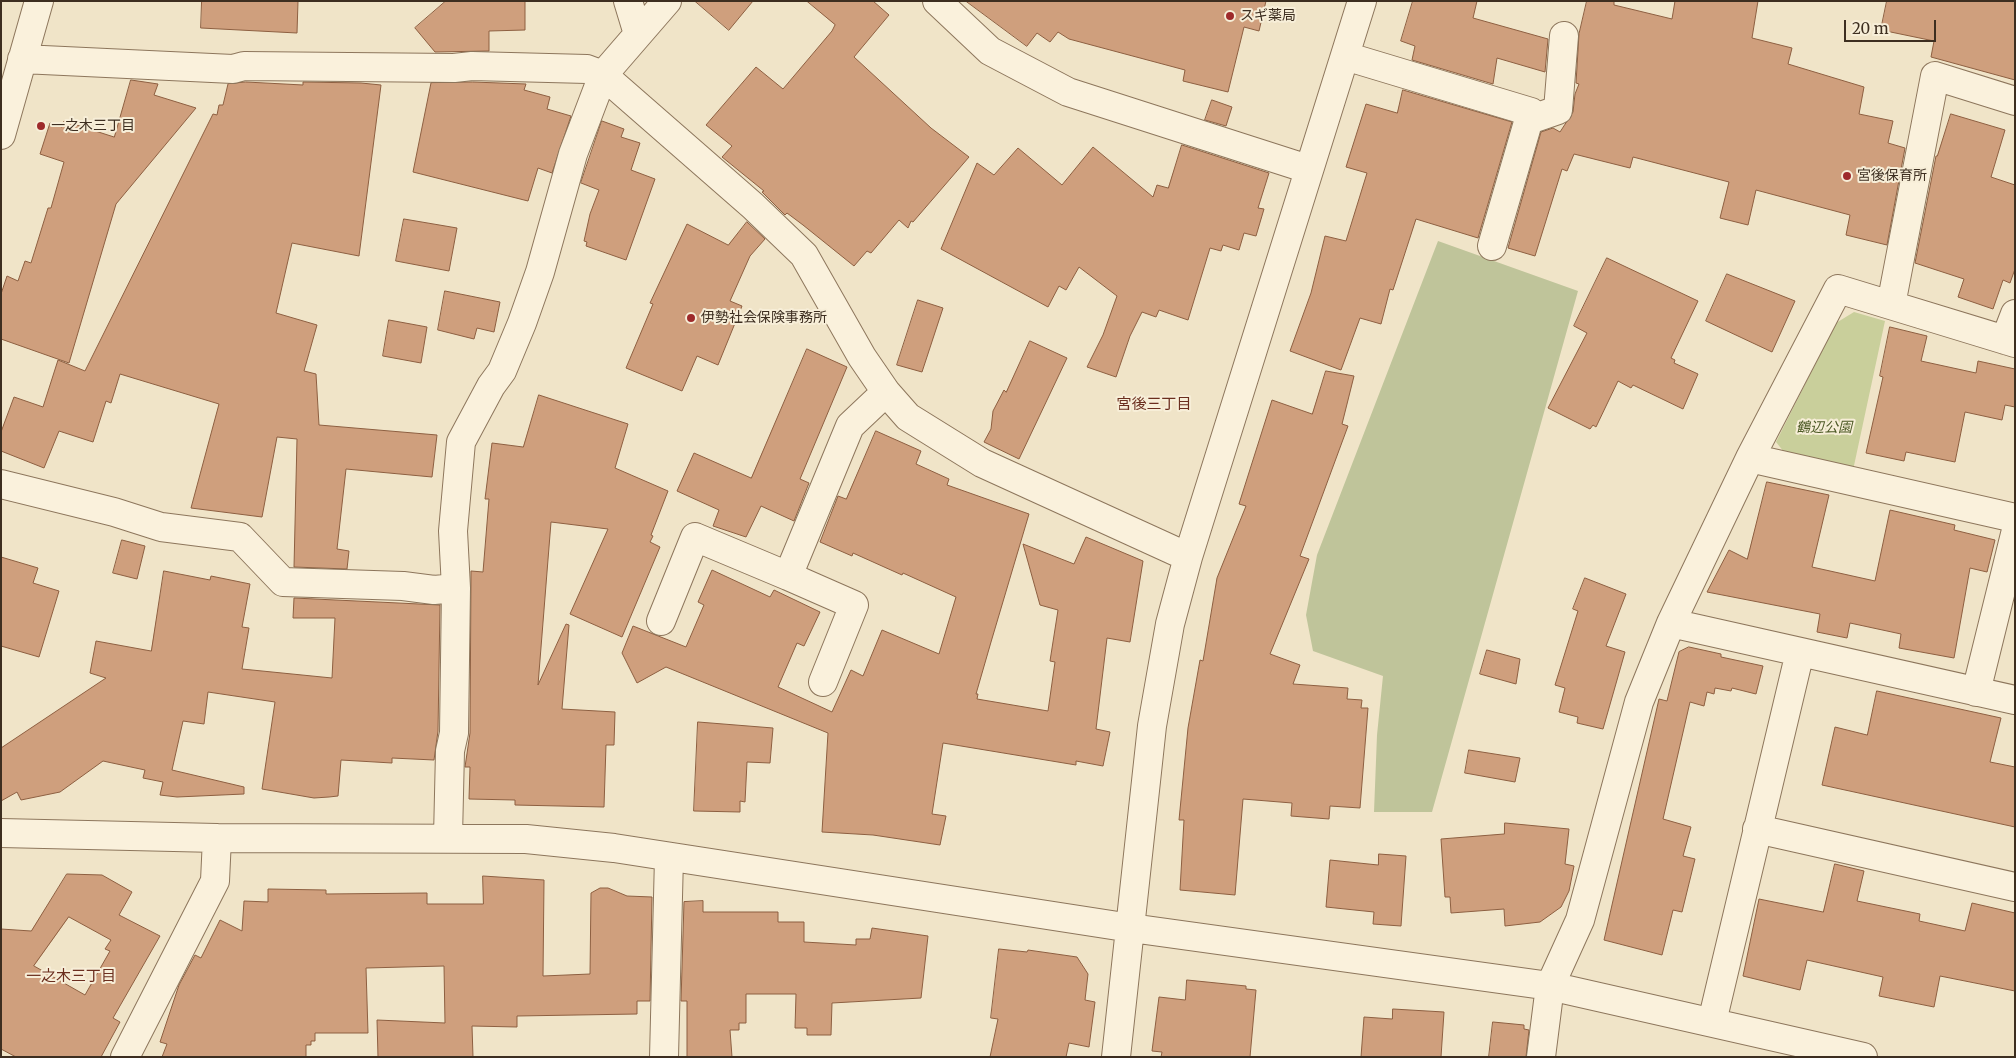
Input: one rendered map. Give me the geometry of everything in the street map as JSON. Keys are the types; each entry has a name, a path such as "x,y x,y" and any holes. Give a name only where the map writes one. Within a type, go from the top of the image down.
{"street":[{"path":"1,135 39,1"},
{"path":"628,1 638,34"},
{"path":"448,837 450,751 454,732 456,588 453,531 461,442 491,386 502,371 522,323 540,272 573,154 603,75 667,1"},
{"path":"937,1 990,51 1068,92 1308,169"},
{"path":"1116,1057 1152,726 1170,624 1188,557 1362,1"},
{"path":"1529,120 1558,110 1564,36"},
{"path":"1345,56 1531,112 1492,246"},
{"path":"22,59 214,68 244,66 454,68 472,66 587,69 603,75 753,206 804,255 862,357 886,392 908,417 982,463 1188,557"},
{"path":"1891,305 1935,76 2015,101"},
{"path":"1542,1057 1550,986 1580,920 1639,702 1671,623 1750,458 1838,289 2010,342 2015,314"},
{"path":"788,576 850,426 886,392"},
{"path":"1750,458 2015,518"},
{"path":"1,484 114,512 161,527 240,537 283,582 403,586 434,590 456,588"},
{"path":"1976,692 2015,534"},
{"path":"661,621 695,537 854,605 823,682"},
{"path":"1671,623 2015,700"},
{"path":"1712,1022 1800,652"},
{"path":"1757,829 2015,887"},
{"path":"1,834 217,838 448,837 526,839 614,848 1131,928 1550,986 1863,1057"},
{"path":"126,1057 215,881 217,838"},
{"path":"664,1057 669,857"}],"green space":[{"path":"1438,241 1578,291 1432,812 1374,812 1377,735 1383,676 1313,651 1306,615 1317,555"},
{"name":"鶴辺公園","path":"1854,312 1885,321 1852,475 1788,457 1776,442 1836,323"}],"building":[{"path":"202,1 298,1 297,33 201,28"},
{"path":"446,1 525,1 525,30 489,31 489,51 435,52 415,28"},
{"path":"695,1 753,1 729,30"},
{"path":"807,1 873,1 889,15 854,57 931,128 969,157 913,222 911,221 908,228 899,220 871,253 867,251 854,266 787,213 785,215 762,192 764,191 722,157 732,146 706,125 756,67 783,89 832,31 835,25"},
{"path":"966,1 1266,1 1259,31 1244,27 1228,92 1183,81 1185,70 1069,39 1058,32 1050,42 1037,33 1027,46"},
{"path":"1413,1 1477,1 1473,18 1548,39 1545,72 1497,58 1493,84 1412,60 1415,46 1401,41"},
{"path":"1587,1 1614,1 1614,5 1672,19 1675,1 1758,1 1752,38 1792,48 1788,64 1864,87 1859,114 1893,121 1888,143 1905,148 1887,245 1846,235 1850,215 1756,190 1748,225 1720,218 1729,182 1633,157 1630,168 1574,154 1567,171 1562,169 1535,256 1508,248 1541,132 1553,128 1560,132 1573,112 1575,94 1579,84 1576,83 1579,34"},
{"path":"1887,1 2015,1 2015,80 1931,57 1934,41 1881,30"},
{"path":"131,80 158,84 154,95 196,108 116,204 69,363 1,339 1,294 7,276 18,281 25,261 31,263 48,208 51,208 64,162 40,154 50,123 62,127 64,121 114,137"},
{"path":"246,82 303,85 303,82 381,85 359,256 292,243 276,313 317,325 304,371 316,374 319,425 437,435 432,477 346,469 337,549 349,551 347,569 294,567 297,439 277,437 262,517 191,508 219,404 120,374 111,403 106,401 93,442 59,431 44,468 1,451 1,432 14,397 43,407 58,360 85,371 213,114 217,115 219,105 223,105 228,84"},
{"path":"431,83 526,84 524,90 550,97 547,109 571,116 552,173 538,168 528,201 413,172"},
{"path":"1403,90 1512,122 1478,238 1416,219 1393,290 1390,289 1381,324 1360,318 1341,370 1290,351 1311,293 1325,236 1346,241 1367,173 1346,167 1366,104 1397,113"},
{"path":"1212,100 1232,107 1226,126 1205,120"},
{"path":"1951,114 2005,130 1991,177 2015,185 2015,269 2010,283 2003,280 1993,309 1958,297 1964,279 1915,263 1936,156"},
{"path":"602,121 624,129 621,137 640,143 631,170 655,179 626,260 586,246 587,242 584,241 590,214 599,190 581,183"},
{"path":"1182,145 1269,173 1258,208 1264,209 1256,236 1244,233 1239,250 1223,245 1221,251 1210,248 1188,320 1159,310 1156,317 1142,312 1130,336 1116,377 1087,367 1103,335 1117,296 1079,267 1066,290 1059,286 1048,307 941,249 977,163 994,175 1018,148 1062,185 1093,147 1153,197 1157,185 1168,188"},
{"path":"404,219 457,228 449,271 396,261"},
{"path":"747,222 765,239 750,256 730,301 742,306 718,365 697,356 682,391 626,368 653,304 650,303 687,224 728,245"},
{"path":"1607,258 1698,301 1671,358 1675,360 1674,363 1698,374 1683,409 1633,385 1631,388 1618,381 1596,427 1593,425 1590,429 1548,408 1587,333 1574,326"},
{"path":"1727,274 1795,301 1772,352 1706,321"},
{"path":"445,291 500,302 494,332 477,328 474,339 438,330"},
{"path":"918,300 943,308 922,372 897,365"},
{"path":"389,320 427,327 421,363 383,356"},
{"path":"1890,327 1927,336 1921,361 1976,373 1978,361 2015,369 2015,407 2005,405 2002,420 1965,412 1955,462 1906,452 1904,461 1866,453 1883,377 1880,376"},
{"path":"1030,341 1067,358 1019,459 984,442 991,429 993,411 1004,390 1006,392"},
{"path":"807,349 847,367 800,479 809,483 794,521 761,506 746,537 713,526 719,510 677,491 694,453 751,478"},
{"path":"1326,371 1354,376 1342,424 1348,426 1300,556 1309,559 1270,654 1300,665 1293,684 1348,688 1347,699 1362,700 1361,708 1368,708 1360,808 1330,806 1329,819 1291,816 1292,803 1243,799 1235,895 1180,890 1184,820 1179,820 1188,728 1200,660 1203,661 1217,578 1246,506 1239,504 1272,400 1312,414"},
{"path":"539,395 628,424 615,468 668,491 650,542 660,547 622,637 570,614 608,529 551,522 538,685 566,624 569,625 562,709 615,712 614,745 606,745 604,807 515,805 515,800 469,799 470,767 465,767 470,733 471,571 483,572 489,499 485,499 492,443 523,447"},
{"path":"876,431 921,451 916,464 949,479 947,485 1029,514 976,694 978,694 977,699 1048,711 1055,662 1050,661 1058,610 1040,605 1023,544 1074,564 1086,537 1143,561 1130,642 1107,638 1096,729 1110,732 1103,766 1076,761 1076,765 943,743 932,814 946,816 940,845 873,835 822,832 828,733 666,667 637,683 622,653 633,626 686,647 704,605 698,602 712,570 770,597 774,590 820,612 804,646 797,643 778,687 832,712 851,670 863,676 882,630 939,654 956,597 903,573 902,575 853,553 852,556 820,542 838,496 846,499"},
{"path":"1767,482 1829,495 1812,567 1875,581 1890,510 1955,525 1954,530 1995,540 1987,572 1970,568 1954,658 1899,648 1901,634 1850,623 1847,638 1817,632 1820,614 1707,592 1729,550 1747,559"},
{"path":"122,540 145,546 137,579 113,573"},
{"path":"1,557 38,568 33,583 59,591 39,657 1,646"},
{"path":"164,571 210,580 211,576 250,584 242,627 249,628 242,669 332,678 335,618 293,618 294,598 440,605 438,731 434,760 392,758 392,763 341,760 338,796 314,798 262,789 275,702 208,692 204,724 183,721 172,770 244,787 244,794 177,797 160,795 163,782 143,778 145,770 103,761 60,792 21,800 17,792 1,801 1,748 106,678 90,673 96,641 151,651"},
{"path":"1585,578 1626,594 1606,646 1625,652 1603,729 1577,723 1578,717 1559,712 1565,688 1555,685 1578,611 1573,609"},
{"path":"1689,647 1721,654 1721,657 1763,666 1756,694 1732,688 1731,691 1715,688 1714,694 1707,692 1704,706 1690,702 1663,819 1691,827 1683,856 1695,859 1682,912 1673,910 1662,955 1604,940 1659,699 1667,701 1679,652"},
{"path":"1487,650 1520,659 1516,684 1480,674"},
{"path":"1877,691 2001,718 1990,762 2015,767 2015,827 1822,785 1835,727 1867,735"},
{"path":"698,722 773,728 770,763 747,762 745,802 740,801 740,812 694,811"},
{"path":"1469,750 1520,758 1515,782 1465,773"},
{"path":"1505,823 1569,829 1565,864 1574,866 1569,891 1561,907 1540,922 1505,926 1504,909 1451,913 1450,897 1445,897 1441,839 1504,834"},
{"path":"1379,854 1406,856 1401,926 1373,924 1374,912 1326,907 1330,860 1378,865"},
{"path":"1835,864 1864,871 1857,901 1920,914 1919,921 1965,931 1972,903 2015,913 2015,991 1940,976 1934,1007 1879,996 1883,977 1807,960 1800,990 1743,976 1759,899 1823,912"},
{"path":"67,874 102,875 132,892 119,915 160,936 113,1018 120,1022 101,1057 16,1057 1,1049 1,929 31,931","holes":["69,917 111,940 105,949 110,951 85,995 34,966"]},
{"path":"483,876 544,880 543,976 590,974 591,893 600,888 608,888 627,896 652,897 650,1001 637,1001 637,1014 517,1016 517,1027 472,1026 473,1057 378,1057 377,1020 445,1023 444,966 366,968 368,1033 315,1033 315,1041 311,1041 311,1045 306,1045 306,1057 162,1057 167,1044 160,1042 179,985 195,955 201,958 220,920 242,931 244,901 268,902 268,889 326,890 326,894 427,893 427,904 483,904"},
{"path":"703,901 703,912 778,912 778,922 804,922 804,942 856,945 856,939 870,939 872,928 928,936 921,998 832,1003 831,1035 807,1035 807,1028 795,1028 796,994 746,994 746,1023 739,1023 739,1030 730,1030 732,1057 687,1057 687,1001 681,1001 684,902"},
{"path":"999,949 1027,952 1028,950 1077,957 1088,974 1085,1000 1095,1002 1089,1047 1069,1043 1066,1057 990,1057 998,1019 991,1018"},
{"path":"1187,980 1246,986 1246,989 1256,990 1250,1057 1161,1057 1162,1052 1152,1051 1159,997 1185,1000"},
{"path":"1393,1009 1444,1012 1441,1057 1361,1057 1364,1017 1392,1019"},
{"path":"1493,1022 1524,1025 1524,1029 1529,1030 1526,1057 1489,1057"}],"place":[{"name":"スギ薬局","path":"1230,16"},
{"name":"一之木三丁目","path":"41,126"},
{"name":"宮後保育所","path":"1847,176"},
{"name":"伊勢社会保険事務所","path":"691,318"}],"district":[{"name":"宮後三丁目","path":"1154,405"},
{"name":"一之木三丁目","path":"71,977"}]}
